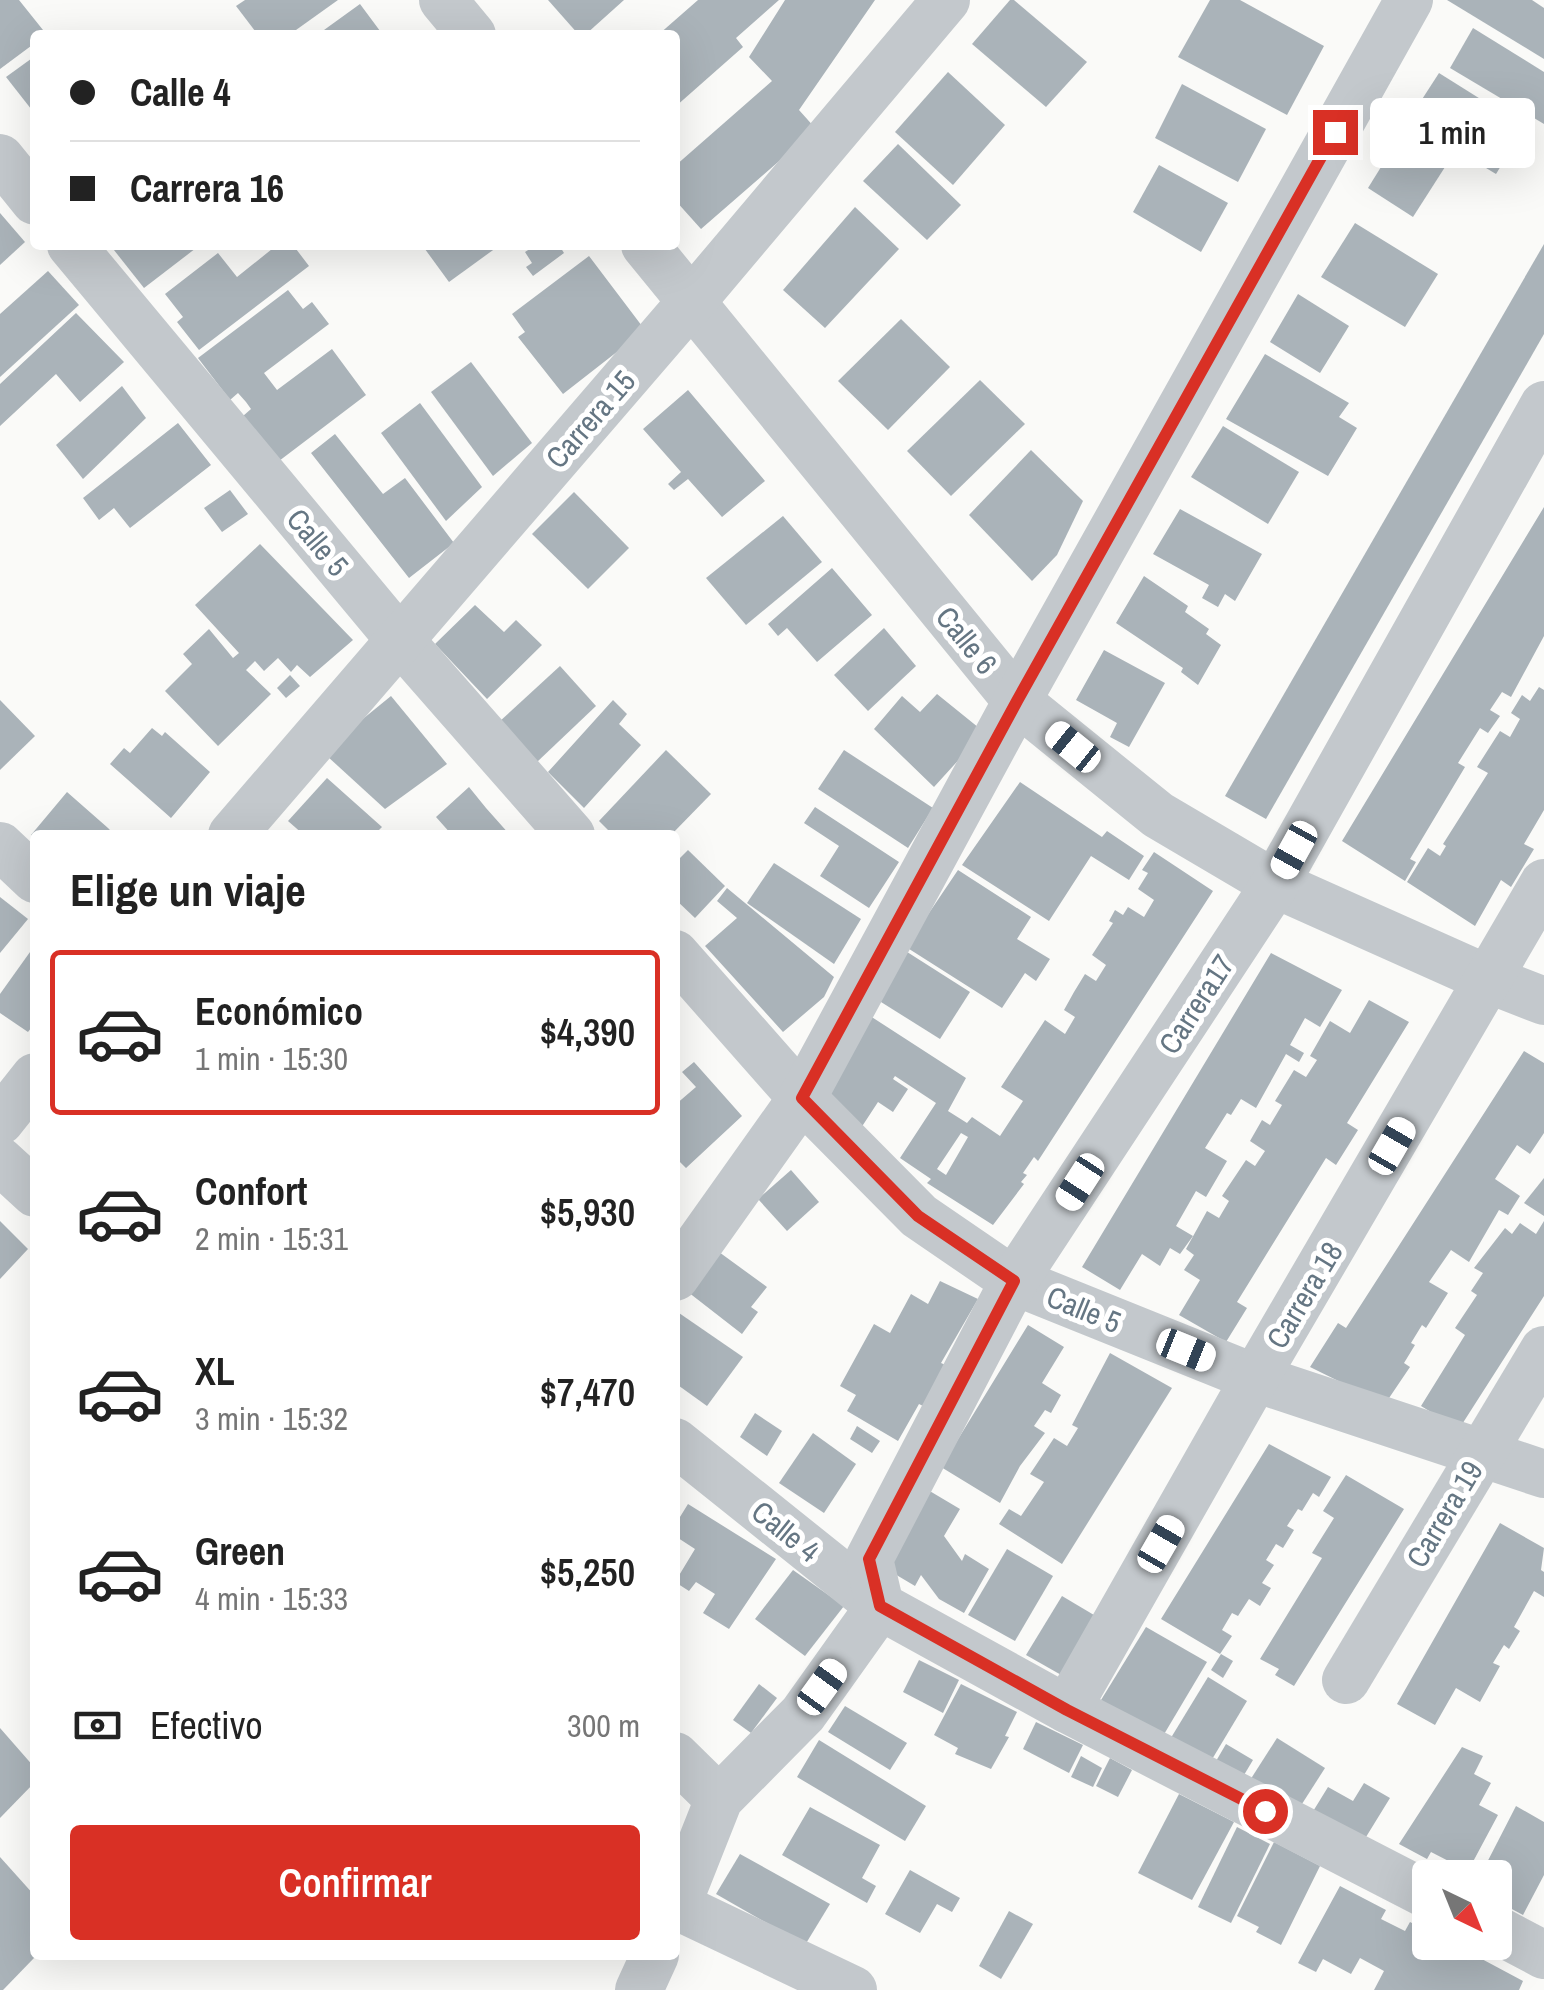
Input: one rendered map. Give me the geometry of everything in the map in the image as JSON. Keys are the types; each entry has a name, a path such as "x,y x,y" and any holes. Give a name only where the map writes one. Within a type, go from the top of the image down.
{"street":[{"path":"443,0 468,30"},
{"name":"Carrera 15","path":"236,830 692,302 946,0"},
{"path":"680,1271 802,1098 1017,701 1408,0"},
{"path":"0,158 30,195"},
{"name":"Calle 5","path":"75,250 399,639 567,830"},
{"name":"Calle 6","path":"650,250 1017,701 1158,816 1275,884 1544,1001"},
{"name":"Carrera17","path":"880,1606 869,1559 1014,1281 1275,884 1544,404"},
{"path":"0,846 30,874"},
{"name":"Carrera 18","path":"1067,1710 1255,1378 1544,883"},
{"name":"Calle 5","path":"680,960 802,1098 918,1216 1014,1281 1255,1378 1544,1474"},
{"path":"0,1121 30,1082"},
{"path":"0,1162 30,1189"},
{"name":"Carrera 19","path":"1346,1680 1544,1350"},
{"name":"Calle 4","path":"680,1446 880,1606 1067,1710 1412,1887"},
{"path":"680,1898 719,1799 803,1714 880,1606"},
{"path":"680,1761 719,1799"},
{"path":"680,1910 853,1990"},
{"path":"1512,1938 1544,1954"},
{"path":"640,1990 653,1960"}],"building":[{"path":"0,0 19,0 43,30 30,30 30,47 0,69"},
{"path":"245,0 338,0 296,30 254,30 236,6"},
{"path":"548,0 624,0 591,30 575,30"},
{"path":"698,0 779,0 736,38 743,47 680,103 680,30 664,30"},
{"path":"785,0 875,0 799,110 816,129 701,229 680,206 680,162 772,81 749,57"},
{"path":"1010,0 1087,62 1046,107 972,44"},
{"path":"1210,0 1240,0 1324,46 1287,115 1178,57"},
{"path":"1447,0 1532,0 1544,8 1544,59"},
{"path":"360,4 379,30 324,30"},
{"path":"1473,28 1544,72 1544,124 1450,68"},
{"path":"30,60 30,108 6,77"},
{"path":"948,72 1005,125 953,185 895,132"},
{"path":"1439,73 1525,127 1496,174 1408,121"},
{"path":"1182,84 1266,129 1238,182 1155,138"},
{"path":"1399,138 1445,167 1413,217 1368,188"},
{"path":"898,144 961,205 927,240 863,181"},
{"path":"1159,165 1228,203 1201,252 1133,212"},
{"path":"855,207 899,249 825,328 783,290"},
{"path":"0,213 25,242 0,265"},
{"path":"1355,223 1438,274 1405,327 1321,277"},
{"path":"1544,244 1544,334 1266,819 1225,796"},
{"path":"114,250 193,250 144,288"},
{"path":"271,250 297,250 309,266 199,350 177,322 183,317 165,294 218,253 237,277"},
{"path":"426,250 493,250 449,282"},
{"path":"525,252 564,253 533,276 526,267 532,263"},
{"path":"589,256 645,330 563,394 518,337 525,332 512,314"},
{"path":"48,271 79,305 0,377 0,314"},
{"path":"288,290 303,309 312,302 329,324 264,373 277,390 332,349 366,395 279,461 243,416 251,409 246,402 238,393 230,400 198,358"},
{"path":"1298,294 1349,326 1320,373 1270,342"},
{"path":"76,313 124,362 80,402 56,374 0,426 0,384"},
{"path":"901,319 950,367 888,430 838,381"},
{"path":"1265,354 1349,403 1339,417 1357,428 1328,476 1226,419"},
{"path":"471,362 532,443 493,476 431,392"},
{"path":"980,380 1025,424 951,496 907,451"},
{"path":"122,386 146,418 83,479 56,445"},
{"path":"688,390 765,481 722,517 688,479 674,490 668,484 681,472 643,429"},
{"path":"420,403 482,487 446,521 381,433"},
{"path":"178,423 211,465 130,528 114,508 99,520 83,498"},
{"path":"1223,426 1299,472 1268,524 1191,477"},
{"path":"335,434 383,494 405,478 454,543 409,578 311,453"},
{"path":"1031,450 1083,501 1057,555 1032,581 969,515"},
{"path":"230,490 248,514 222,532 204,508"},
{"path":"574,492 629,548 588,589 532,534"},
{"path":"1544,507 1544,636 1511,697 1502,692 1490,710 1500,716 1488,733 1480,728 1458,763 1465,767 1410,859 1416,862 1405,881 1342,841"},
{"path":"1180,509 1262,554 1235,601 1225,594 1218,607 1202,598 1209,585 1153,554"},
{"path":"783,516 822,562 746,625 706,578"},
{"path":"260,544 353,640 310,677 297,665 291,672 278,658 264,671 255,661 246,670 271,694 218,746 165,691 192,664 183,654 209,629 233,658 239,653 195,605"},
{"path":"832,568 872,615 817,662 787,628 778,636 768,624"},
{"path":"1144,576 1188,606 1185,612 1209,629 1206,634 1221,645 1198,685 1181,672 1183,668 1116,623"},
{"path":"475,605 504,632 516,620 542,645 487,699 435,644"},
{"path":"884,628 916,666 868,711 834,675"},
{"path":"1104,650 1165,683 1129,747 1110,737 1117,723 1076,700"},
{"path":"560,666 596,706 537,762 499,722"},
{"path":"290,675 300,686 286,698 277,688"},
{"path":"1539,687 1544,690 1544,810 1524,844 1534,849 1511,887 1501,880 1475,926 1407,882 1428,848 1440,856 1446,846 1443,844 1488,773 1477,767 1500,731 1510,737 1520,719 1511,713 1522,695 1530,701"},
{"path":"937,694 984,732 934,787 874,729 902,696 920,712"},
{"path":"391,696 447,764 385,809 327,756 353,727"},
{"path":"0,700 35,736 0,770"},
{"path":"613,700 627,714 619,724 641,745 584,808 548,772"},
{"path":"152,728 162,736 165,732 210,772 171,818 110,764 124,748 130,753"},
{"path":"666,750 711,794 676,830 608,830 599,821"},
{"path":"844,750 933,808 908,848 818,789"},
{"path":"327,778 382,827 298,830 288,821"},
{"path":"1020,782 1102,837 1107,831 1144,856 1129,880 1091,856 1049,921 962,865"},
{"path":"469,787 506,830 448,830 436,817"},
{"path":"67,792 109,830 35,830"},
{"path":"815,807 899,862 869,908 820,876 839,846 804,823"},
{"path":"688,850 725,886 695,918 680,904 680,858"},
{"path":"1154,852 1213,891 1038,1161 1034,1157 1023,1173 1027,1175 1021,1182 1024,1184 993,1225 927,1183 931,1179 900,1158 936,1103 895,1076 893,1079 908,1089 893,1112 878,1102 861,1128 820,1101 864,1012 966,1078 948,1111 967,1123 972,1117 1000,1136 1023,1101 1001,1087 1045,1020 1065,1034 1075,1017 1064,1010 1074,992 1085,974 1096,981 1106,965 1092,955 1113,923 1109,921 1115,910 1123,915 1128,907 1144,917 1154,900 1138,889 1148,873 1142,870","holes":["961,1133 968,1137 946,1175 937,1169"]},
{"path":"774,863 861,919 834,964 747,903"},
{"path":"958,870 1031,917 1017,939 1050,959 1036,981 1025,973 1002,1008 906,947"},
{"path":"727,888 834,977 824,997 783,1032 705,946 737,918 717,901"},
{"path":"0,897 28,919 0,953"},
{"path":"904,950 970,992 940,1039 873,997"},
{"path":"30,952 28,1032 0,1013 0,994"},
{"path":"1271,953 1342,990 1320,1027 1305,1018 1290,1045 1304,1053 1299,1062 1286,1054 1256,1108 1241,1099 1205,1148 1227,1161 1206,1197 1196,1191 1176,1226 1193,1236 1180,1254 1170,1248 1160,1266 1142,1254 1120,1290 1082,1267"},
{"path":"1369,1000 1409,1022 1347,1123 1358,1130 1336,1165 1326,1158 1237,1302 1247,1308 1226,1342 1179,1315 1200,1280 1184,1270 1194,1255 1186,1249 1207,1211 1219,1218 1229,1201 1222,1196 1246,1160 1255,1166 1265,1151 1250,1141 1262,1120 1270,1125 1282,1105 1275,1101 1294,1070 1306,1077 1317,1060 1310,1056 1330,1021 1350,1033"},
{"path":"1524,1051 1544,1063 1544,1133 1530,1154 1517,1145 1495,1179 1520,1196 1508,1215 1499,1210 1469,1262 1451,1250 1429,1282 1448,1293 1426,1328 1422,1325 1411,1343 1415,1345 1404,1363 1410,1367 1385,1404 1310,1367 1338,1323 1346,1328"},
{"path":"694,1062 742,1116 686,1168 680,1162 680,1101 696,1087 682,1072"},
{"path":"791,1170 819,1202 787,1231 758,1199"},
{"path":"1544,1178 1544,1216 1524,1203"},
{"path":"0,1221 28,1249 0,1279"},
{"path":"1544,1221 1544,1296 1459,1429 1421,1406 1465,1335 1455,1328 1477,1295 1471,1291 1483,1273 1474,1268 1505,1228 1512,1234 1520,1223 1536,1234"},
{"path":"719,1252 767,1287 751,1307 758,1312 742,1334 688,1292"},
{"path":"940,1281 978,1299 941,1363 950,1367 927,1408 919,1404 898,1441 847,1411 856,1395 840,1386 874,1324 890,1333 911,1294 928,1304"},
{"path":"680,1314 743,1357 707,1406 680,1387"},
{"path":"1028,1325 1064,1347 1042,1383 1061,1395 1051,1413 1045,1410 1034,1426 1045,1433 1020,1466 1000,1503 941,1467"},
{"path":"1110,1353 1172,1388 1062,1564 999,1524 1009,1509 1021,1516 1044,1482 1030,1474 1054,1438 1067,1446 1078,1428 1072,1425"},
{"path":"755,1413 782,1431 767,1456 740,1437"},
{"path":"857,1426 880,1441 872,1453 850,1439"},
{"path":"813,1433 856,1464 824,1513 779,1483"},
{"path":"1269,1444 1331,1477 1319,1497 1313,1493 1302,1511 1298,1509 1287,1526 1294,1530 1283,1548 1276,1544 1266,1560 1274,1565 1262,1583 1271,1588 1260,1606 1249,1599 1238,1616 1232,1613 1222,1630 1232,1636 1220,1654 1161,1619"},
{"path":"1346,1475 1404,1509 1294,1686 1275,1675 1279,1669 1260,1659 1322,1558 1312,1553 1334,1518 1323,1511"},
{"path":"928,1490 960,1509 944,1536 962,1561 965,1554 989,1569 964,1613 939,1599 921,1575 915,1586 883,1567"},
{"path":"688,1504 776,1559 729,1629 703,1613 715,1594 696,1582 689,1591 680,1585 680,1574 695,1549 680,1539 680,1517"},
{"path":"1500,1523 1544,1548 1544,1597 1534,1591 1514,1627 1520,1631 1509,1649 1504,1645 1493,1663 1500,1666 1480,1702 1456,1688 1435,1725 1397,1704"},
{"path":"1007,1549 1053,1576 1015,1641 968,1615"},
{"path":"793,1570 844,1606 805,1656 755,1619"},
{"path":"1062,1596 1099,1618 1063,1676 1026,1655"},
{"path":"1146,1627 1207,1662 1160,1741 1101,1700"},
{"path":"1221,1654 1233,1661 1223,1678 1211,1670"},
{"path":"919,1660 959,1680 943,1713 903,1692"},
{"path":"1208,1677 1247,1701 1208,1766 1169,1741"},
{"path":"759,1684 777,1698 751,1733 733,1720"},
{"path":"961,1684 1017,1712 1005,1736 1009,1737 991,1769 955,1754 958,1748 934,1735"},
{"path":"845,1706 907,1743 890,1770 828,1732"},
{"path":"1036,1722 1083,1745 1069,1773 1023,1749"},
{"path":"0,1728 30,1762 30,1787 0,1818"},
{"path":"1277,1738 1325,1768 1293,1818 1245,1788"},
{"path":"819,1740 926,1806 905,1841 797,1777"},
{"path":"1226,1744 1253,1760 1238,1785 1212,1768"},
{"path":"1462,1747 1483,1756 1474,1774 1491,1783 1479,1805 1498,1815 1474,1860 1447,1860 1431,1852 1427,1859 1399,1844"},
{"path":"1081,1756 1102,1768 1093,1787 1071,1777"},
{"path":"1110,1758 1132,1770 1118,1797 1096,1786"},
{"path":"1364,1783 1390,1798 1358,1850 1312,1813 1328,1787 1353,1801"},
{"path":"1179,1794 1234,1822 1192,1900 1138,1873"},
{"path":"1516,1806 1544,1822 1544,1875 1523,1915 1512,1909 1512,1860 1488,1860"},
{"path":"810,1807 880,1845 862,1878 876,1886 867,1903 782,1855"},
{"path":"1237,1827 1270,1844 1231,1923 1198,1907"},
{"path":"1274,1842 1320,1866 1281,1945 1237,1916"},
{"path":"740,1854 830,1904 805,1945 716,1894"},
{"path":"0,1857 30,1890 32,1960 0,1990"},
{"path":"910,1870 960,1898 952,1912 937,1904 920,1933 885,1914"},
{"path":"1340,1886 1386,1910 1381,1919 1405,1931 1412,1923 1412,1960 1484,1960 1523,1981 1519,1990 1374,1990 1384,1971 1360,1958 1351,1974 1323,1959 1316,1972 1298,1963"},
{"path":"1009,1911 1033,1924 1001,1979 979,1966"}],"route":[{"path":"1265,1811 1067,1710 880,1606 869,1559 1014,1281 918,1216 802,1098 1017,701 1335,132"}]}
